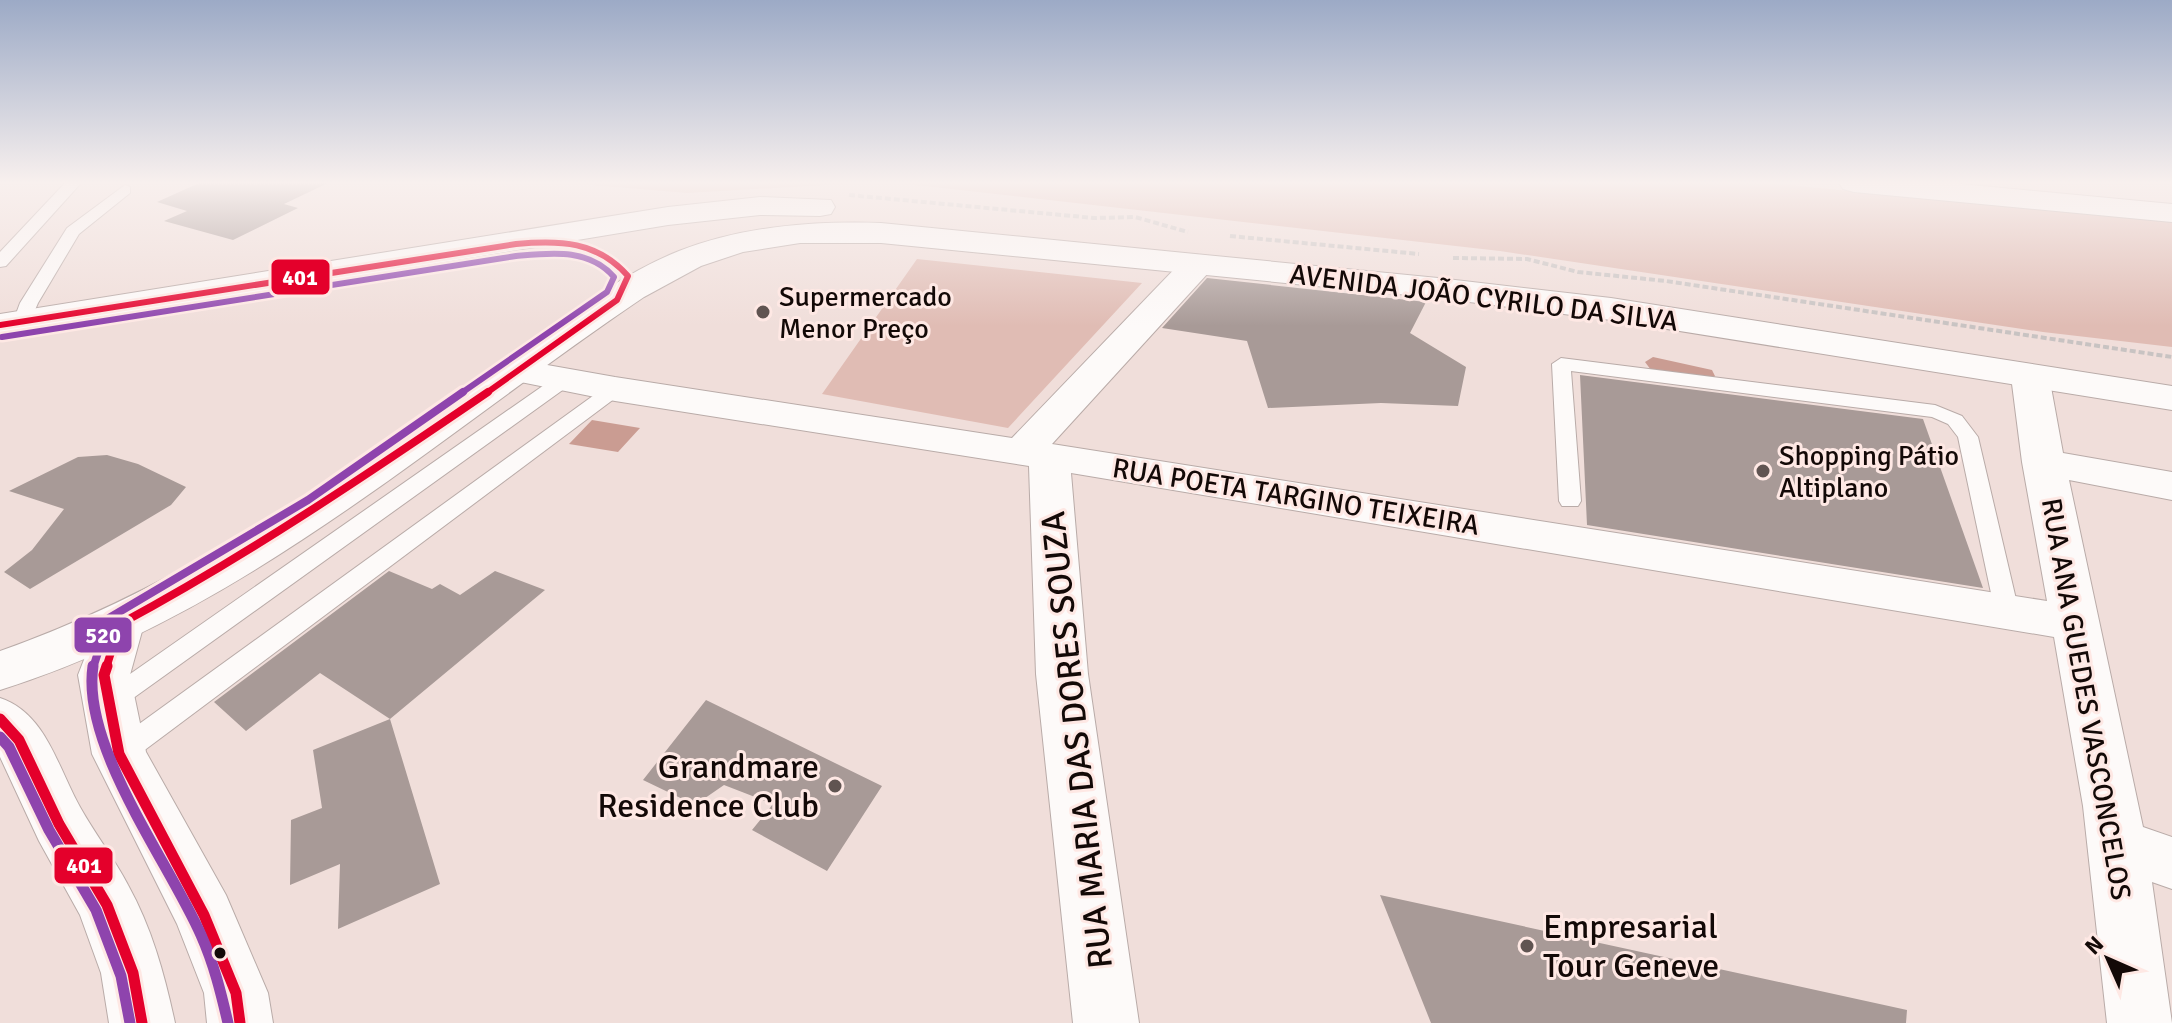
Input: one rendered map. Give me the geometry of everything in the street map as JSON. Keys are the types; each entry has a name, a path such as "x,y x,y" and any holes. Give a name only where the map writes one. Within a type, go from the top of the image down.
{"main road":[{"name":"AVENIDA JOÃO CYRILO DA SILVA","path":"475,249 582,231"},
{"name":"AVENIDA JOÃO CYRILO DA SILVA","path":"0,671 120,624 196,583 315,510 617,300 677,264 718,248 772,235 822,231 881,233 1438,288 1611,309 2172,398"},
{"name":"AVENIDA JOÃO CYRILO DA SILVA","path":"1066,231 1350,261 1598,292 2172,377"},
{"path":"11,323 475,249 547,243 606,249 618,257 628,276 617,300"},
{"path":"1035,454 1197,265"},
{"name":"RUA POETA TARGINO TEIXEIRA","path":"519,371 615,389 2074,623"},
{"name":"RUA ANA GUEDES VASCONCELOS","path":"2030,376 2043,462 2098,733 2117,844 2140,1023"},
{"name":"RUA MARIA DAS DORES SOUZA","path":"1035,454 1106,1023"},
{"path":"2043,462 2172,486"},
{"path":"120,624 104,675 114,728 204,915 236,993 240,1023"},
{"path":"6,737 107,905 133,973 142,1023"},
{"path":"2117,844 2172,863"}],"lane":[{"path":"0,262 28,231"},
{"path":"11,323 29,303 73,231"},
{"path":"1570,501 1561,364 1951,415 1961,424 1968,437 2007,612"},
{"path":"114,728 564,380"},
{"path":"114,728 615,389"}],"shaded area":[{"path":"1321,231 2172,231 2172,347 2043,332 1500,251"},
{"path":"917,259 1142,283 1008,428 822,394"},
{"path":"1653,357 1712,370 1715,376 1710,381 1651,370 1645,362"},
{"path":"592,420 640,428 618,452 569,444"}],"building":[{"path":"199,231 252,231 233,240"},
{"path":"1207,278 1426,302 1410,333 1466,367 1458,406 1381,403 1268,408 1247,341 1162,328"},
{"name":"Shopping Pátio Altiplano","path":"1580,375 1923,419 1983,588 1587,525"},
{"path":"107,455 138,464 186,487 171,505 30,589 4,572 32,550 64,509 9,491 78,457"},
{"path":"389,571 432,589 440,584 460,595 495,571 545,590 390,719 320,673 246,731 214,702"},
{"name":"Grandmare Residence Club","path":"706,700 882,786 827,871 752,830 773,804 724,785 695,805 643,780"},
{"path":"390,719 440,884 338,929 340,864 290,885 291,820 322,808 313,750"},
{"name":"Empresarial Tour Geneve","path":"1380,895 1907,1010 1906,1023 1431,1023"}],"transit line":[{"name":"401","path":"0,325 475,249 537,242 579,244 598,250 614,260 628,276 617,300 519,371 315,510 196,583 120,624 104,675 119,754 204,915 236,993 240,1023"},
{"name":"520","path":"2,337 516,256 570,254 595,261 606,267 614,277 607,292 308,500 109,618 92,670 99,723 114,767 134,810 201,934 218,977 228,1023"},
{"name":"401","path":"0,719 19,740 59,824 107,905 133,973 142,1023"},
{"name":"520","path":"0,737 9,747 49,830 96,910 121,976 130,1023"}],"place":[{"name":"Supermercado Menor Preço","path":"763,312"},
{"name":"Shopping Pátio Altiplano","path":"1763,471"},
{"name":"Grandmare Residence Club","path":"835,786"},
{"name":"Empresarial Tour Geneve","path":"1527,946"}]}
